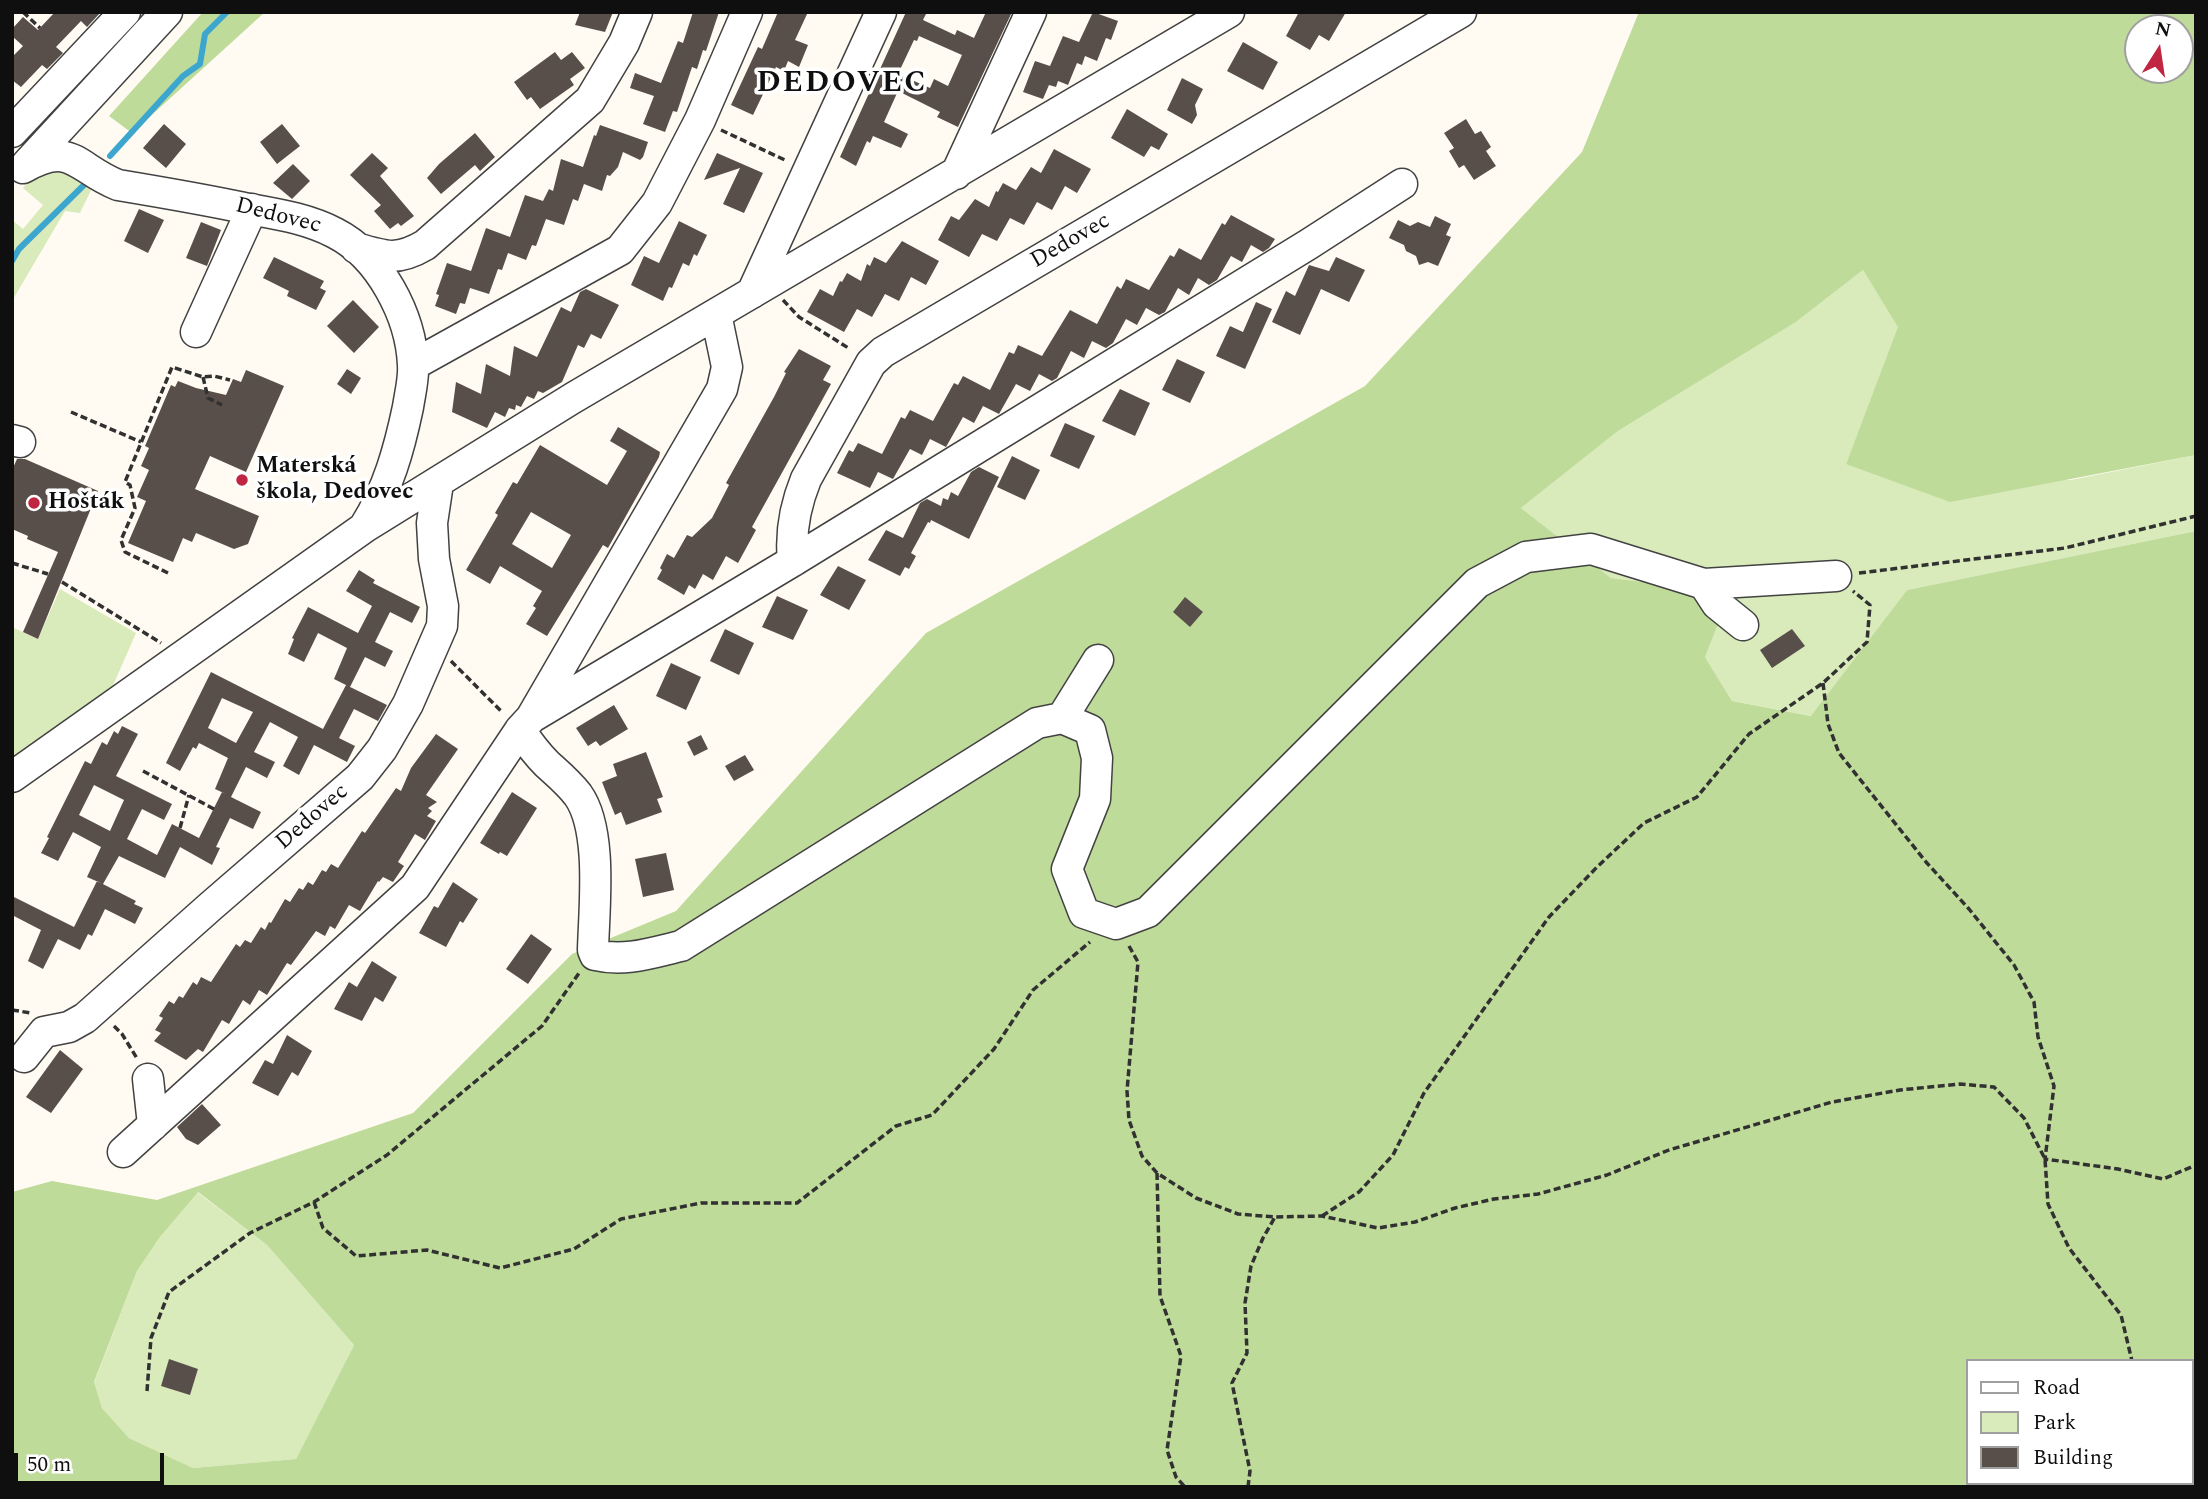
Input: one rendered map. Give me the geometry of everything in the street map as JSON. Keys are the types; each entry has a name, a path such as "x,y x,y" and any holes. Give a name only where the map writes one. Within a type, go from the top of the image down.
{"street":[{"path":"12,132 125,12"},
{"path":"18,174 167,12"},
{"path":"356,248 395,257 410,254 425,245 590,100 624,43 636,12"},
{"path":"413,365 620,250 657,203 700,120 747,12"},
{"path":"760,288 809,171 881,12"},
{"path":"956,174 1031,12"},
{"name":"Dedovec","path":"12,777 212,638 365,527 573,398 1229,12"},
{"name":"Dedovec","path":"793,561 791,541 798,498 806,479 871,363 883,352 1461,12"},
{"name":"Dedovec","path":"18,174 42,158 59,155 71,157 112,187 287,215 315,223 339,234 370,262 396,298 405,324 413,365 395,464 384,492 365,527"},
{"path":"525,724 1309,244 1402,184"},
{"path":"195,332 252,209"},
{"path":"405,324 409,281 425,245"},
{"path":"123,1153 415,887 525,724 578,639 722,389 727,367 716,314"},
{"name":"Dedovec","path":"24,1057 44,1032 78,1023 92,1012 360,777 382,749 408,705 442,626 443,606 434,559 432,523 438,484"},
{"path":"525,724 533,748 579,797 586,810 595,853 595,955 612,959 634,957 681,946 1037,723 1062,718 1090,730 1097,758 1095,799 1067,869 1084,914 1116,924 1149,912 1477,583 1526,557 1591,549 1704,584 1836,576"},
{"path":"1704,584 1717,604 1742,625"},
{"path":"578,639 579,650 585,660 606,673"},
{"path":"1062,718 1098,660"},
{"path":"148,1079 153,1125"}],"path":[{"path":"23,12 40,28"},
{"path":"700,120 809,171"},
{"path":"760,288 799,317 871,363"},
{"path":"168,573 125,552 121,540 135,508 130,485 125,482 172,367 203,377 214,376 230,380"},
{"path":"203,377 208,398 222,405"},
{"path":"71,412 141,442"},
{"path":"1836,576 2065,548 2196,516"},
{"path":"12,563 48,575"},
{"path":"1322,1216 1359,1192 1393,1155 1424,1093 1549,917 1644,823 1697,797 1749,734 1823,683 1867,642 1870,605 1836,576"},
{"path":"62,582 149,636"},
{"path":"435,645 525,724"},
{"path":"1823,683 1828,724 1839,753 1926,862 1969,909 2014,965 2034,1002 2038,1037 2054,1086 2045,1159 2048,1204 2069,1248 2121,1315 2132,1359"},
{"path":"143,771 214,809"},
{"path":"180,828 189,795"},
{"path":"314,1202 323,1228 356,1256 427,1250 500,1268 574,1249 621,1220 702,1203 797,1203 896,1126 932,1115 994,1049 1033,990 1076,952 1116,924 1138,962 1127,1091 1129,1120 1142,1156 1157,1173 1196,1198 1238,1214 1275,1217 1322,1216 1378,1228 1415,1222 1455,1208 1494,1199 1538,1194 1607,1175 1669,1150 1832,1102 1900,1090 1960,1084 1994,1087 2024,1118 2045,1159"},
{"path":"147,1391 151,1338 169,1292 250,1233 314,1202 387,1155 542,1027 574,983 593,950"},
{"path":"92,1012 122,1034 148,1079"},
{"path":"2045,1159 2118,1169 2164,1179 2196,1165"},
{"path":"1157,1173 1160,1296 1181,1356 1167,1450 1176,1477 1185,1487"},
{"path":"1248,1487 1250,1471 1232,1383 1247,1353 1245,1303 1251,1266 1275,1217"}],"green space":[{"path":"203,12 265,12 132,133 109,116"},
{"path":"1639,12 2196,12 2196,455 1950,502 1846,464 1898,327 1863,270 1796,322 1618,431 1521,508 1611,578 1730,593 1705,657 1732,701 1811,716 1907,590 2196,531 2196,1487 12,1487 12,1192 52,1181 157,1200 413,1113 572,954 676,911 926,633 1365,386 1582,152","holes":["198,1192 267,1245 354,1345 296,1459 193,1468 129,1438 102,1408 94,1382 137,1271 160,1237"]},
{"path":"58,165 96,180 80,213 65,211 12,301 12,220 23,229 43,205 23,188 41,167"},
{"path":"1863,270 1899,327 1846,464 2071,480 2196,455 2196,531 1907,590 1812,716 1732,701 1705,657 1729,593 1611,578 1521,508 1618,431 1796,322"},
{"path":"60,589 136,633 111,690 12,766 12,627 38,639"},
{"path":"197,1192 267,1245 354,1345 296,1459 193,1468 129,1438 102,1408 94,1383 137,1271 160,1237","holes":["169,1360 198,1369 190,1394 161,1386"]}],"building":[{"path":"55,12 101,12 87,27 81,21 56,47 63,53 47,69 42,65 21,87 12,80 12,57 23,46 12,36 12,29 23,17 38,30"},
{"path":"580,12 613,12 605,32 575,25"},
{"path":"693,12 719,12 706,51 703,50 697,69 692,67 677,112 673,111 665,132 643,124 654,96 630,88 635,73 661,83 678,41 683,43"},
{"path":"778,12 808,12 795,40 808,45 799,67 788,61 784,71 776,67 753,115 731,105 758,47 762,49"},
{"path":"906,12 927,12 923,20 955,35 957,30 974,38 986,12 1012,12 958,127 937,117 940,112 898,91 884,122 908,134 901,148 873,136 870,143 867,141 856,166 840,157","holes":["919,36 962,55 948,86 934,79 930,88 898,74 914,40 917,41"]},
{"path":"1093,12 1118,21 1111,40 1106,38 1097,61 1085,56 1082,65 1077,63 1068,85 1058,81 1056,87 1049,85 1043,99 1023,92 1035,61 1050,66 1063,36 1079,42"},
{"path":"1299,12 1346,12 1329,41 1319,35 1310,50 1286,36"},
{"path":"1243,42 1278,62 1263,90 1227,71"},
{"path":"555,52 561,60 572,52 585,68 570,79 574,85 540,109 531,97 527,100 514,82"},
{"path":"1182,78 1203,89 1195,105 1197,115 1192,124 1167,110"},
{"path":"1127,109 1168,134 1159,150 1151,146 1144,157 1111,138"},
{"path":"1466,119 1475,134 1481,131 1491,147 1486,151 1496,166 1474,180 1464,165 1459,168 1449,151 1454,148 1444,133"},
{"path":"164,124 186,144 166,168 143,148"},
{"path":"282,124 300,146 277,164 260,142"},
{"path":"600,125 648,142 643,157 640,160 623,152 618,167 610,176 607,175 602,191 584,184 578,201 573,199 564,225 546,219 536,246 532,245 526,260 508,253 502,270 498,269 489,294 470,288 465,304 460,303 456,314 435,306 439,295 436,294 447,263 471,271 486,228 510,237 525,195 543,201 549,189 553,191 561,159 583,167"},
{"path":"475,133 495,157 480,171 475,165 441,194 427,178"},
{"path":"1054,149 1091,169 1077,193 1065,186 1052,210 1037,202 1024,225 1010,218 997,241 982,234 969,257 938,240 951,216 959,220 975,199 989,207 1003,183 1016,190 1031,167 1041,173"},
{"path":"372,153 388,168 380,176 414,216 401,226 398,223 390,229 374,211 381,205 350,175"},
{"path":"717,153 763,173 744,213 723,204 740,168 704,180"},
{"path":"293,164 310,181 292,199 273,183"},
{"path":"139,209 164,220 148,253 124,241"},
{"path":"1231,215 1275,239 1269,248 1263,252 1251,245 1242,262 1231,256 1217,280 1209,285 1198,278 1189,295 1178,288 1165,312 1159,315 1146,308 1137,325 1126,319 1113,343 1106,348 1092,341 1084,358 1071,351 1057,378 1052,381 1039,374 1030,391 1016,384 999,414 983,406 974,423 963,417 946,447 930,439 922,455 910,449 893,479 878,472 870,488 837,473 849,450 853,452 858,443 882,454 901,417 905,419 910,410 933,421 954,383 958,385 963,376 990,390 1009,352 1014,354 1018,345 1042,356 1070,310 1097,324 1117,286 1121,289 1126,279 1149,290 1170,255 1174,257 1179,248 1201,260 1222,223 1225,225"},
{"path":"1435,216 1451,224 1446,235 1451,237 1438,266 1428,262 1419,265 1416,256 1406,251 1404,245 1389,238 1398,220 1410,226 1418,222 1430,227"},
{"path":"679,221 707,235 689,266 683,263 663,301 631,285 644,256 659,263"},
{"path":"201,222 221,230 207,266 186,258"},
{"path":"902,241 939,261 926,285 911,277 899,301 885,294 872,317 857,309 844,332 807,312 820,289 833,296 847,273 861,281 867,264 870,266 874,257 886,263"},
{"path":"274,257 324,281 320,288 326,291 316,310 287,296 289,291 263,278"},
{"path":"1336,257 1365,270 1349,302 1321,289 1300,335 1272,322 1286,291 1295,296 1309,265 1329,271"},
{"path":"586,289 619,305 601,339 591,334 584,348 578,345 562,382 543,393 538,391 534,399 527,396 521,407 516,405 515,410 509,408 505,417 495,412 487,428 452,412 456,382 481,394 486,364 510,376 514,346 537,357 561,307 571,312 580,292"},
{"path":"353,300 379,327 354,353 327,326"},
{"path":"1256,302 1272,309 1245,369 1216,356 1230,326 1243,332"},
{"path":"799,349 831,366 823,380 831,384 752,527 756,530 738,563 726,556 713,580 703,574 695,589 689,585 684,595 657,579 662,570 660,568 667,554 674,558 687,535 692,537 712,518 729,485 726,483 774,397 786,373 784,372"},
{"path":"1177,359 1205,372 1190,403 1162,390"},
{"path":"347,369 361,378 351,394 337,384"},
{"path":"246,370 284,386 246,472 210,456 195,489 259,516 248,544 234,549 196,533 192,542 183,538 173,562 128,543 146,501 137,497 149,470 141,466 149,448 145,446 171,385 175,387 178,381 226,395 233,379 241,382"},
{"path":"1120,389 1150,403 1135,436 1102,421"},
{"path":"1065,423 1095,436 1079,469 1050,456"},
{"path":"618,427 660,452 659,457 608,548 603,545 547,636 526,624 542,591 500,566 490,584 466,570 498,515 495,513 513,482 517,484 540,445 607,485 627,451 610,441","holes":["531,512 571,535 552,568 512,544"]},
{"path":"1012,456 1040,470 1025,500 997,487"},
{"path":"17,459 25,459 98,491 38,639 23,632 58,552 27,539 28,536 12,529 12,470"},
{"path":"979,467 999,477 969,539 931,520 911,553 916,556 909,569 905,567 900,576 868,560 886,530 903,538 920,503 927,499 941,506 943,498 948,500 951,492 958,496 971,472"},
{"path":"838,566 866,580 849,610 820,595"},
{"path":"359,570 375,580 373,583 420,607 412,623 390,612 375,642 393,651 385,667 365,657 350,687 334,679 347,648 318,633 304,662 288,654 294,639 292,638 308,607 358,633 372,606 346,591"},
{"path":"777,596 808,610 793,640 762,627"},
{"path":"1185,597 1203,612 1190,627 1173,612"},
{"path":"725,629 754,643 739,675 710,661"},
{"path":"1792,629 1805,646 1772,668 1760,650"},
{"path":"671,663 701,677 686,710 656,696"},
{"path":"211,672 323,729 346,685 387,705 378,721 354,709 339,738 355,746 347,762 314,745 299,775 283,766 298,737 270,722 254,752 275,762 267,778 246,767 231,797 261,812 253,829 230,818 216,847 220,848 212,865 180,847 165,878 119,856 103,884 87,877 101,847 73,832 58,861 41,853 85,761 91,764 102,742 107,745 114,731 118,734 122,726 138,734 116,776 172,804 164,820 142,809 127,839 157,855 172,824 199,838 222,792 215,789 228,758 199,743 196,749 193,747 180,771 166,763","holes":["222,698 253,712 236,743 208,728","94,785 124,800 110,831 79,815"]},
{"path":"614,705 628,729 600,746 596,741 588,746 576,728"},
{"path":"436,734 458,749 426,795 437,802 428,808 432,811 427,816 436,821 425,840 415,834 398,862 404,866 393,882 383,877 360,911 349,905 335,929 330,926 325,936 316,931 291,965 287,963 267,995 259,990 250,1005 243,1000 229,1024 222,1020 203,1052 198,1049 186,1060 154,1041 161,1033 155,1030 163,1018 159,1016 169,1001 174,1004 179,996 183,998 193,982 197,985 201,977 211,982 236,944 240,947 245,940 251,943 261,927 265,930 269,922 271,923 285,899 290,902 299,888 303,890 308,882 313,885 322,870 326,872 331,864 338,868 362,831 365,833 396,788 401,791 411,768"},
{"path":"701,735 708,749 694,756 687,742"},
{"path":"646,752 663,797 657,799 662,812 626,825 621,812 615,815 602,782 617,776 613,764"},
{"path":"745,755 754,770 734,781 725,766"},
{"path":"512,792 537,808 507,856 480,843"},
{"path":"666,853 674,890 643,897 635,859"},
{"path":"97,881 136,901 134,904 143,908 135,924 105,909 92,936 88,934 80,950 58,939 43,969 28,961 41,930 12,915 12,896 74,927"},
{"path":"453,882 478,899 463,923 460,921 446,947 419,933 434,906 438,908"},
{"path":"531,934 552,949 528,984 506,969"},
{"path":"372,961 397,977 383,1002 375,997 362,1021 334,1009 349,982 357,987"},
{"path":"287,1035 312,1051 298,1076 292,1072 278,1096 252,1083 265,1060 273,1064"},
{"path":"60,1050 83,1069 51,1113 26,1097"},
{"path":"202,1104 221,1125 198,1145 186,1139 177,1127"},
{"path":"169,1359 198,1369 190,1395 161,1386"}],"waterway":[{"path":"110,156 183,76 200,64 205,34 227,12"},
{"path":"12,261 19,249 88,181"}],"place":[{"name":"Materská škola, Dedovec","path":"242,480"},
{"name":"Hošták","path":"34,503"}],"district":[{"name":"DEDOVEC","path":"842,85"}]}
